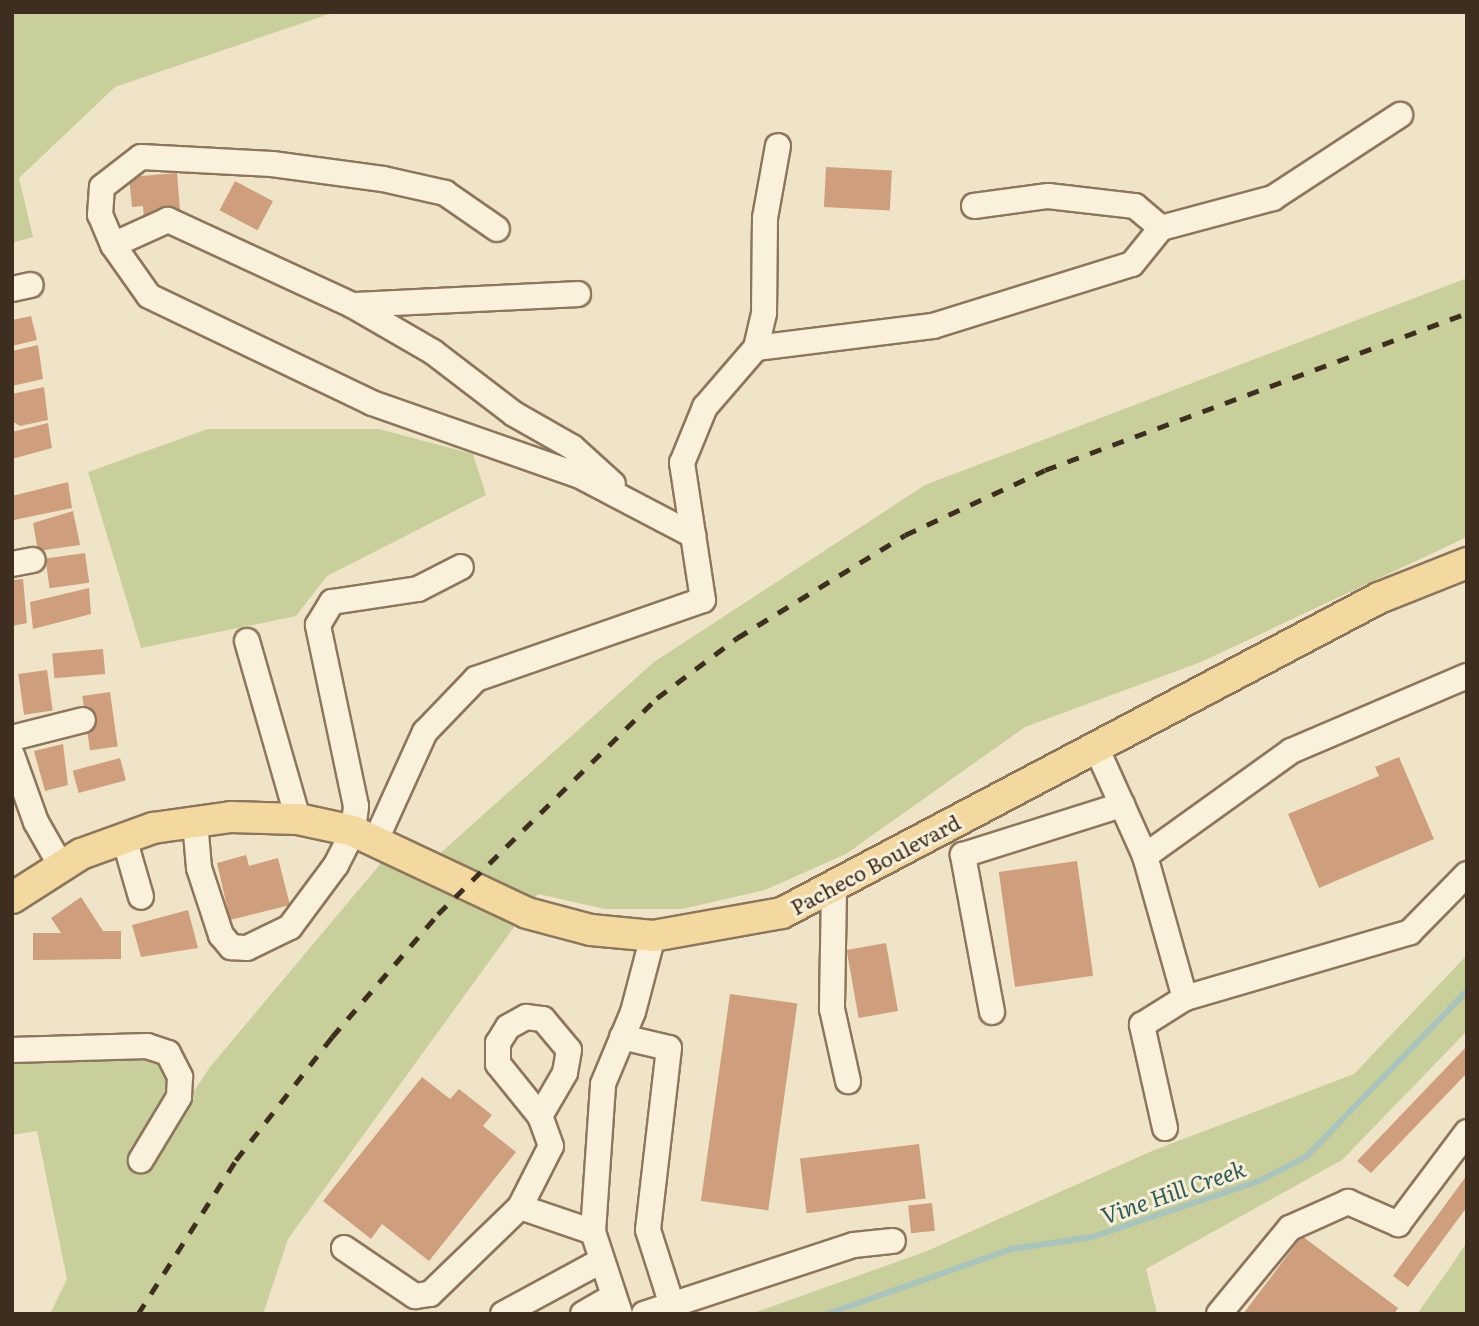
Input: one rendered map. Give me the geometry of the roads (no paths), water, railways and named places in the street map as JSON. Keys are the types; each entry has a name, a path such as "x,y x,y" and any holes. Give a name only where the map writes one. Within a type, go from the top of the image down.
{"main road":[{"name":"Pacheco Boulevard","path":"12,898 61,866 124,838 195,822 298,819 364,837 527,913 653,936 782,913 834,890 1378,598 1467,563"}],"street":[{"path":"756,348 933,326 1132,264 1161,228 1273,198 1400,115"},
{"path":"195,822 199,868 221,935 231,947 247,948 270,940 307,910 364,837 425,732 476,679 703,600 682,463 705,407 756,348 764,313 765,218 778,146"},
{"path":"497,229 445,193 383,179 272,164 141,158 102,187 100,215 113,245 149,296 372,403 578,475 693,535"},
{"path":"974,206 1048,196 1098,201 1135,206 1161,228"},
{"path":"113,245 168,220 352,305 572,447 638,506"},
{"path":"352,305 578,294"},
{"path":"364,837 318,625 332,603 418,589 461,567"},
{"path":"247,641 298,819"},
{"path":"1145,856 1291,751 1467,676"},
{"path":"12,738 83,720"},
{"path":"1096,747 1145,856 1185,998"},
{"path":"12,755 36,822 61,866"},
{"path":"992,1012 963,855 1122,805"},
{"path":"124,838 141,897"},
{"path":"1164,1128 1142,1025 1185,998 1410,932 1467,874"},
{"path":"834,890 832,1009 848,1081"},
{"path":"583,1314 617,1305 599,1262 593,1232 603,1084 622,1037 653,936"},
{"path":"622,1037 669,1048 648,1230 672,1305"},
{"path":"12,1050 147,1046 168,1053 180,1077 179,1097 141,1160"},
{"path":"344,1248 404,1292 430,1294 520,1207 551,1146 540,1116"},
{"path":"1219,1314 1290,1228 1348,1202 1398,1224 1467,1132"},
{"path":"520,1207 593,1232"},
{"path":"644,1314 854,1245 894,1241"},
{"path":"503,1314 599,1262"}],"waterway":[{"name":"Vine Hill Creek","path":"827,1314 1012,1249 1092,1237 1259,1181 1306,1157 1467,991"}],"railway":[{"path":"138,1314 236,1160 332,1037 438,914 657,698 737,638 905,535 1045,470 1467,313"}]}
